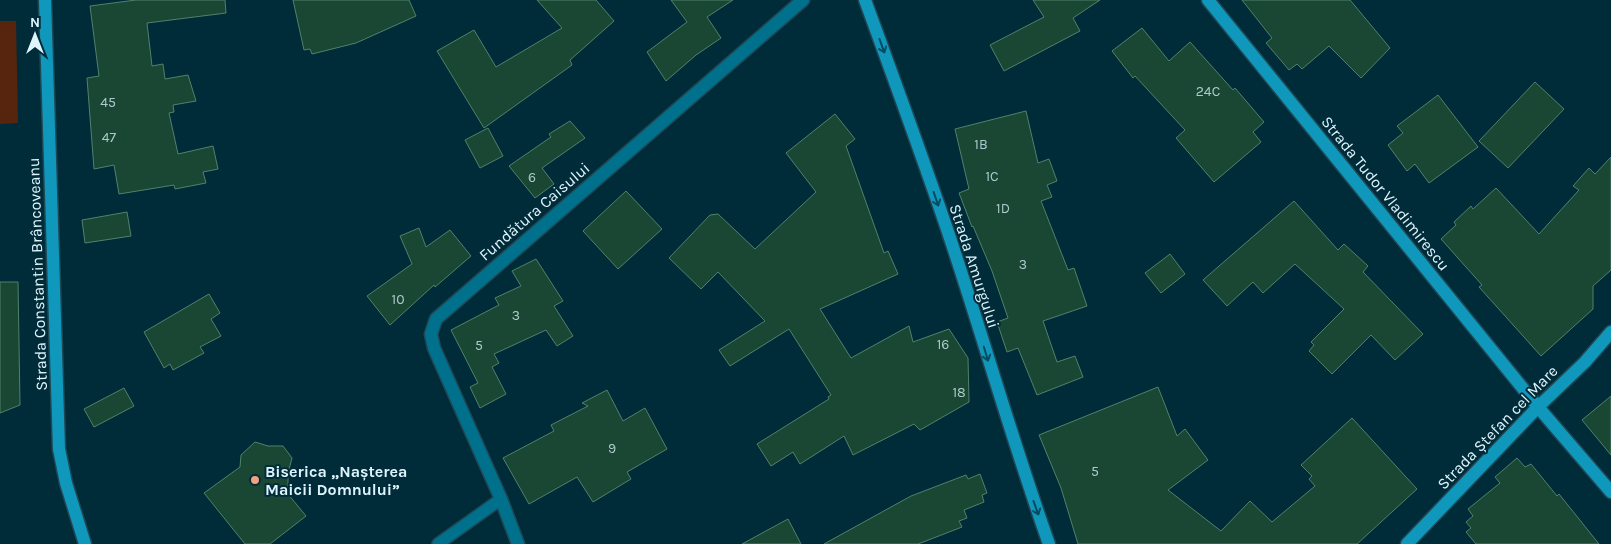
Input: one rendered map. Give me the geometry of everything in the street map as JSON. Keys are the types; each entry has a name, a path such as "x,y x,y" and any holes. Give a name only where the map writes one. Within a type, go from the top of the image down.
{"street":[{"name":"Strada Constantin Brâncoveanu","path":"45,0 59,449 66,483 85,544"},
{"name":"Fundătura Caisului","path":"518,544 501,499 434,348 431,334 436,319 803,0"},
{"name":"Strada Amurgului","path":"865,0 950,239 1022,469 1049,544"},
{"name":"Strada Tudor Vladimirescu","path":"1208,0 1538,407 1611,492"},
{"name":"Strada Ștefan cel Mare","path":"1407,544 1538,407 1585,362 1611,332"}],"lane":[{"path":"438,544 501,499"}],"shaded area":[{"path":"0,21 16,21 18,123 0,124"}],"building":[{"path":"136,0 225,0 226,13 147,23 152,66 163,64 165,79 188,75 196,101 173,105 174,112 169,113 178,154 213,146 218,169 203,172 206,183 175,189 174,185 119,194 114,165 94,169 87,78 99,76 90,6"},
{"path":"293,0 409,0 416,16 356,43 312,54 310,49 304,50"},
{"path":"537,0 596,0 614,21 570,60 572,65 484,128 437,51 474,30 496,67 562,28"},
{"path":"671,0 733,0 707,17 721,38 696,55 666,81 647,52 687,22"},
{"path":"1033,0 1100,0 1073,18 1080,31 1004,71 990,45 1044,17"},
{"path":"1242,0 1350,0 1390,48 1361,78 1329,46 1302,69 1297,64 1289,70 1266,43 1272,38"},
{"path":"1142,28 1169,61 1190,42 1233,90 1235,88 1264,122 1253,132 1261,142 1214,182 1176,138 1185,130 1135,76 1133,78 1112,51"},
{"path":"1535,82 1564,109 1508,168 1479,141"},
{"path":"1438,95 1478,147 1429,183 1415,164 1407,171 1388,145 1403,133 1397,126"},
{"path":"1026,111 1038,163 1049,159 1057,181 1047,185 1052,197 1041,201 1068,270 1074,268 1087,306 1043,321 1057,362 1075,356 1083,377 1037,395 1018,348 1007,352 997,322 1008,318 992,271 959,193 969,189 955,129"},
{"path":"835,114 855,139 846,146 884,253 888,251 898,274 820,309 851,358 909,326 913,342 949,329 968,358 969,402 920,430 914,424 853,455 844,436 800,464 793,452 771,466 757,444 829,399 828,397 831,395 789,329 730,366 719,350 765,321 718,272 701,289 669,258 710,215 718,214 755,249 816,192 786,153"},
{"path":"570,121 585,138 542,168 554,184 535,198 509,166 551,137 549,134"},
{"path":"488,128 503,156 480,168 465,140"},
{"path":"1611,157 1611,270 1593,286 1593,309 1541,356 1479,287 1482,285 1441,239 1456,225 1454,222 1471,206 1473,209 1496,188 1539,234 1579,190 1573,186 1589,168 1595,174"},
{"path":"626,191 662,229 618,269 583,231"},
{"path":"1294,201 1338,250 1344,244 1368,266 1363,272 1423,334 1395,360 1371,335 1332,374 1309,351 1314,345 1311,342 1344,309 1295,264 1263,293 1253,282 1227,306 1203,280"},
{"path":"127,212 131,236 85,243 82,220"},
{"path":"419,228 426,247 450,230 471,256 435,287 434,285 390,325 367,296 412,264 400,236"},
{"path":"1170,254 1185,274 1161,293 1145,273"},
{"path":"536,259 563,301 554,306 573,336 557,346 546,330 494,354 499,363 492,367 506,394 480,408 470,387 478,383 451,330 499,305 495,298 521,286 512,271"},
{"path":"0,282 18,282 20,405 0,413"},
{"path":"209,294 220,313 211,319 221,336 200,347 204,353 173,370 170,364 164,368 144,332"},
{"path":"1158,387 1177,436 1185,429 1208,460 1168,490 1221,531 1250,501 1272,522 1315,486 1309,479 1312,476 1301,465 1352,418 1417,489 1357,544 1078,544 1061,488 1039,435"},
{"path":"124,388 134,406 94,427 84,409"},
{"path":"607,390 623,421 645,408 667,449 627,472 631,479 593,502 577,477 529,504 503,458 554,431 551,425 588,406 582,403"},
{"path":"1611,396 1611,455 1582,420"},
{"path":"255,442 268,446 283,446 292,458 288,473 288,494 306,516 270,544 245,544 204,493 240,467 241,455"},
{"path":"1517,458 1525,467 1531,464 1557,496 1559,494 1599,544 1476,544 1466,532 1471,528 1466,522 1473,516 1468,509 1500,483 1495,477"},
{"path":"980,474 987,493 982,495 984,502 964,510 967,518 959,521 962,527 918,544 824,544 911,496 966,475 968,479"},
{"path":"788,519 801,544 742,544"}],"place":[{"name":"Biserica „Nașterea Maicii Domnului”","path":"255,480"}]}
